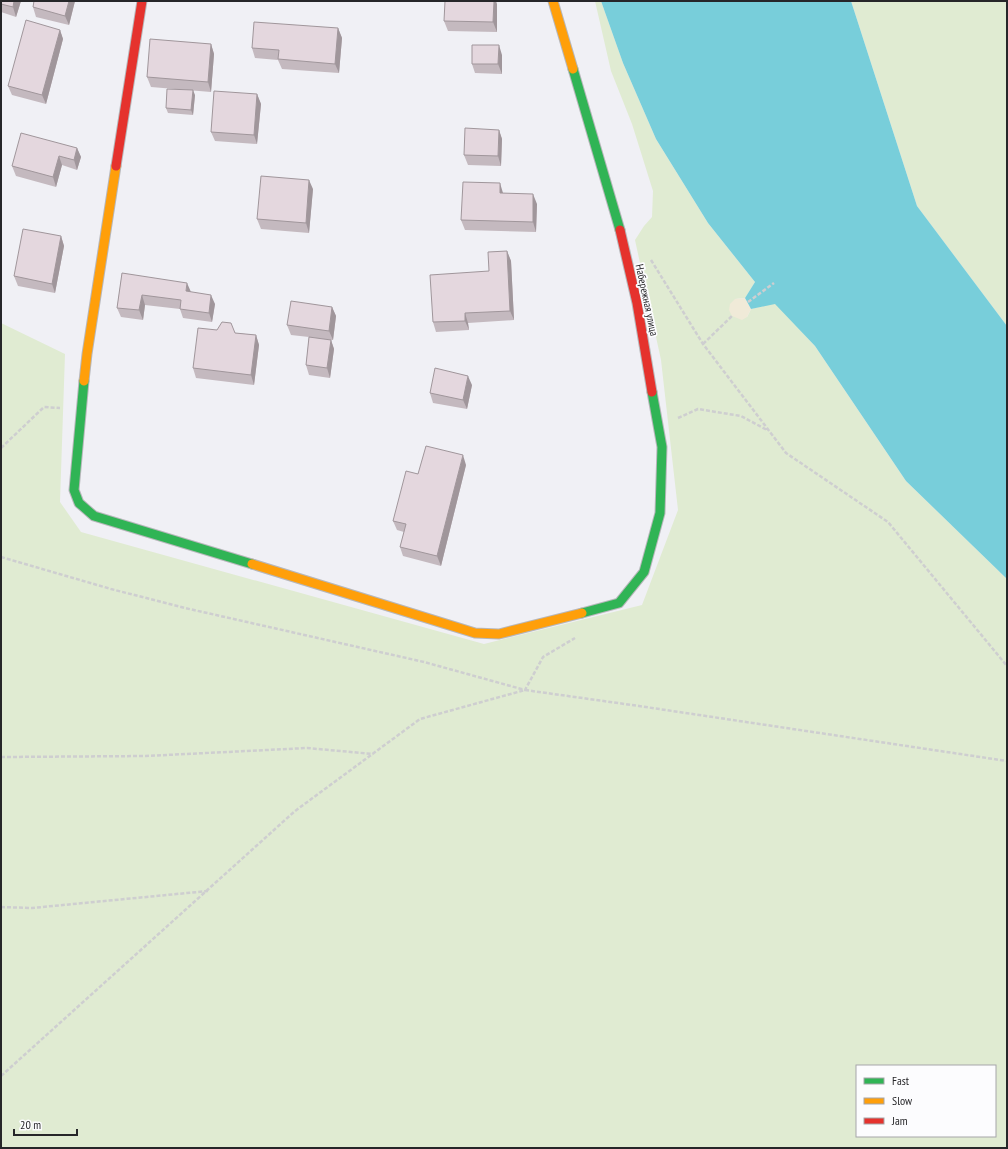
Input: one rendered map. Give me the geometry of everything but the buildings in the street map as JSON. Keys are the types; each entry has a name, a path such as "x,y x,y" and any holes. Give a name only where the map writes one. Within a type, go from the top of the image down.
{"street":[{"path":"82,408 87,354 142,1"},
{"name":"Набережная улица","path":"82,408 74,490 79,503 94,516 476,633 499,634 619,603 644,572 660,513 662,447 637,303 620,230 553,1"}],"path":[{"path":"649,257 703,344 786,453 888,522 1007,666"},
{"path":"748,302 774,283"},
{"path":"703,344 732,316"},
{"path":"1,448 44,407 82,408"},
{"path":"659,428 698,409 741,416 770,431"},
{"path":"1,557 125,593 424,662 525,690 1007,761"},
{"path":"1,1076 295,811 420,720 525,690 543,657 579,636"},
{"path":"1,757 146,756 307,748 373,754"},
{"path":"1,907 32,908 208,890"}],"green space":[{"path":"595,1 601,1 623,63 656,139 708,223 755,282 745,298 735,299 747,317 751,309 775,303 815,346 906,481 1007,579 1007,1148 1,1148 1,323 65,354 60,502 81,532 484,644 642,605 678,510 661,360 635,240 652,217 653,191 632,124 611,71"},
{"path":"851,1 1007,1 1007,326 917,206"}],"sand":[{"path":"745,298 751,309 747,317 742,320 732,316 729,310 730,304 735,299"}],"water":[{"path":"601,1 851,1 917,206 1007,326 1007,579 906,481 815,346 775,304 751,309 745,298 755,282 708,223 656,139 623,63"}],"traffic: fast":[{"path":"573,69 620,230"},
{"path":"84,381 74,490 79,503 94,516 252,564"},
{"path":"582,613 619,603 644,572 660,513 662,447 652,392"}],"traffic: slow":[{"path":"553,1 573,69"},
{"path":"84,381 116,166"},
{"path":"252,564 475,633 499,634 582,613"}],"traffic: jam":[{"path":"116,166 142,1"},
{"path":"620,230 637,303 652,392"}]}
